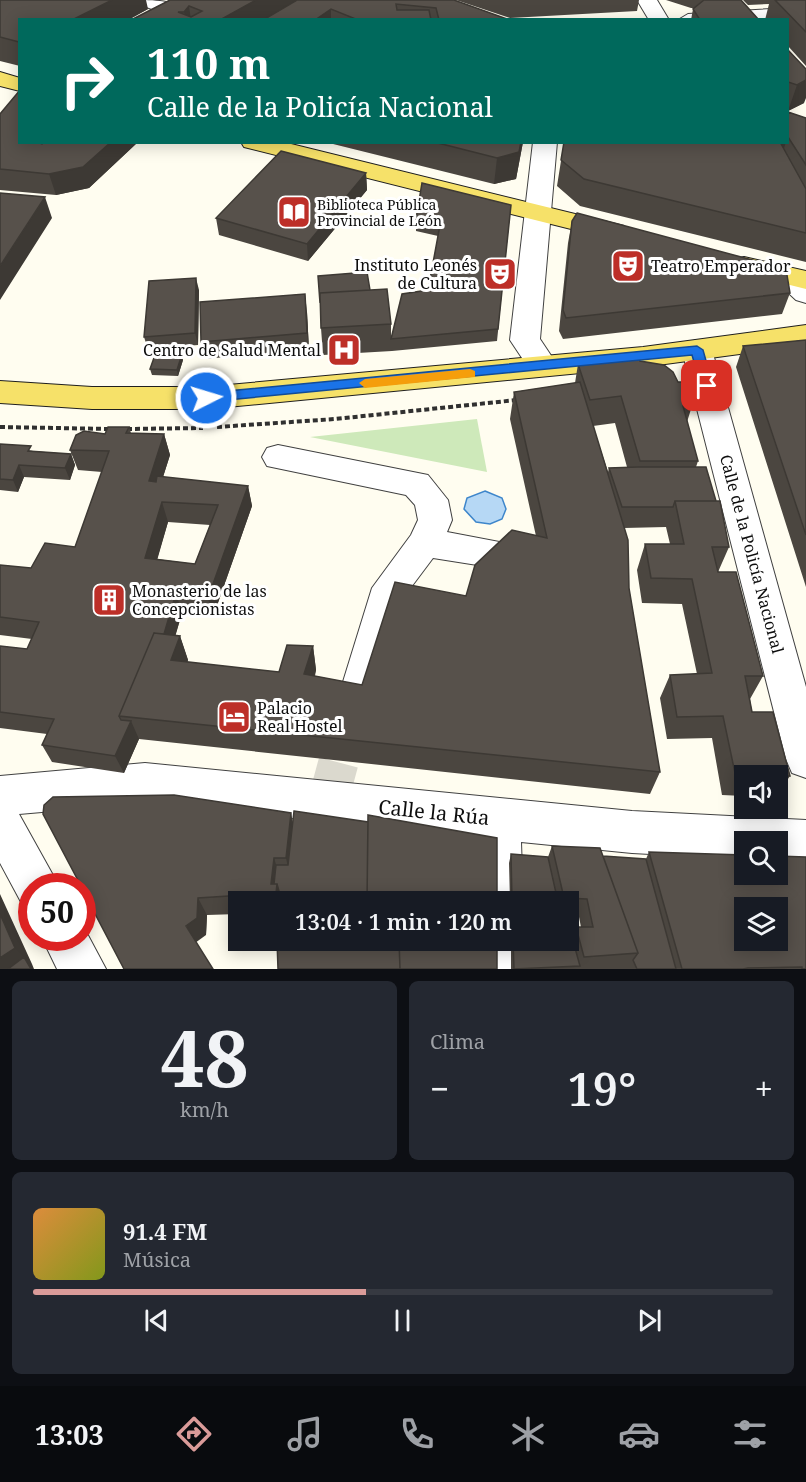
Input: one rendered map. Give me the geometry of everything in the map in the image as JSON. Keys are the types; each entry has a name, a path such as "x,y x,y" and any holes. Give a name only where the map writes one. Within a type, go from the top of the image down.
{"main road":[{"path":"260,144 637,238"},
{"path":"715,258 794,278"},
{"path":"0,392 92,398 206,398 697,350 801,332"}],"street":[{"path":"145,0 179,12"},
{"path":"647,0 658,18"},
{"path":"724,0 740,18 806,13"},
{"path":"543,366 525,340 545,144"},
{"path":"794,278 806,294"},
{"name":"Calle de la Policía Nacional","path":"697,350 806,759"},
{"path":"278,458 416,484 431,500 435,520 424,543 390,588 357,698"},
{"path":"424,543 509,556"},
{"name":"Calle la Rúa","path":"0,796 145,783 632,832 806,841"},
{"path":"499,819 501,891"},
{"path":"0,822 29,873"},
{"path":"73,951 83,969"},
{"path":"502,951 503,969"}],"green space":[{"path":"477,419 487,472 310,437"}],"water":[{"path":"485,491 502,498 506,509 502,519 490,524 476,522 464,509 467,498"}],"building":[{"path":"0,0 112,0 76,18 18,18 18,42 0,37"},
{"path":"170,0 256,0 224,18 135,18","holes":["189,6 202,11 191,17 178,12 184,12"]},
{"path":"297,0 454,0 504,18 438,18 436,8 396,4 397,10 429,10 431,18 353,18 331,9 318,18 266,18"},
{"path":"704,0 741,0 757,18 699,18 693,9"},
{"path":"775,0 806,0 806,32"},
{"path":"789,51 806,69 806,80 797,85 789,82"},
{"path":"18,92 18,144 109,144 83,167 49,174 0,169 0,114"},
{"path":"789,112 806,118 806,165 789,139"},
{"path":"442,144 521,144 519,152 497,158"},
{"path":"564,144 781,144 806,189 806,233 584,179 561,160"},
{"name":"Biblioteca Pública Provincial de León","path":"281,151 366,173 307,244 216,218"},
{"path":"422,183 511,205 498,329 391,339 402,294 428,290 440,225 416,219"},
{"path":"0,193 45,197 0,266"},
{"name":"Teatro Emperador","path":"577,213 786,269 790,293 566,318 563,310 572,221"},
{"path":"367,272 370,290 320,293 320,303 318,276"},
{"path":"196,278 195,333 144,337 149,281"},
{"path":"387,289 391,324 321,328 320,293"},
{"path":"305,294 307,333 201,342 200,302"},
{"path":"806,340 806,535 743,346"},
{"path":"156,352 182,354 177,370 150,369"},
{"path":"638,356 640,361 664,365 673,372 678,382 685,382 692,406 683,406 698,461 640,461 621,396 590,400 578,364"},
{"path":"580,382 628,540 629,588 660,772 119,716 154,633 180,636 171,660 279,672 287,645 313,646 304,674 362,685 395,582 466,596 475,565 512,530 547,538 514,392"},
{"name":"Monasterio de las Concepcionistas","path":"108,427 129,427 126,433 164,434 149,481 156,482 157,476 248,486 208,598 176,593 164,634 154,633 119,716 121,720 131,721 115,756 42,745 54,719 0,712 0,646 27,649 39,622 0,617 0,565 31,568 45,543 75,547 109,451 70,450 76,435 84,431 105,434","holes":["162,502 218,505 195,564 145,558"]},
{"path":"0,444 31,446 28,451 71,454 65,468 19,465 13,480 0,479"},
{"path":"706,467 716,501 675,501 673,507 622,507 609,468"},
{"path":"675,501 720,501 729,547 712,547 718,572 736,572 763,676 745,676 752,712 773,712 787,765 734,765 734,768 723,716 677,717 670,675 712,673 692,579 651,578 645,544 684,544"},
{"path":"174,795 291,813 286,858 274,858 271,884 277,884 276,891 228,891 228,896 198,898 197,918 186,926 213,969 124,969 96,916 96,873 74,873 43,814 44,805 53,797"},
{"path":"294,811 368,822 367,891 279,891 277,884 274,884 276,865 288,865"},
{"path":"368,815 497,838 497,891 367,891"},
{"path":"552,846 600,848 638,953 584,957 579,938 579,927 593,927 587,899 579,899 579,891 562,891"},
{"path":"649,852 734,855 734,885 788,885 788,856 806,857 806,969 802,967 682,969"},
{"path":"511,854 548,857 556,891 512,891"},
{"path":"603,856 646,859 676,969 637,969 633,960 638,953"},
{"path":"0,914 15,948 0,958"},
{"path":"277,951 399,951 400,969 278,969"},
{"path":"399,951 497,951 497,969 400,969"},
{"path":"513,951 576,951 580,966 514,969"},
{"path":"24,957 31,969 8,969"}],"tunnel":[{"path":"328,801 351,716"}],"slow traffic":[{"path":"365,383 470,374"}],"place":[{"name":"Biblioteca Pública Provincial de León","path":"294,212"},
{"name":"Teatro Emperador","path":"628,266"},
{"name":"Instituto Leonés de Cultura","path":"500,274"},
{"name":"Centro de Salud Mental","path":"344,350"},
{"name":"Monasterio de las Concepcionistas","path":"109,600"},
{"name":"Palacio Real Hostel","path":"234,717"}],"route":[{"path":"206,398 644,357 697,350 707,386"}]}
